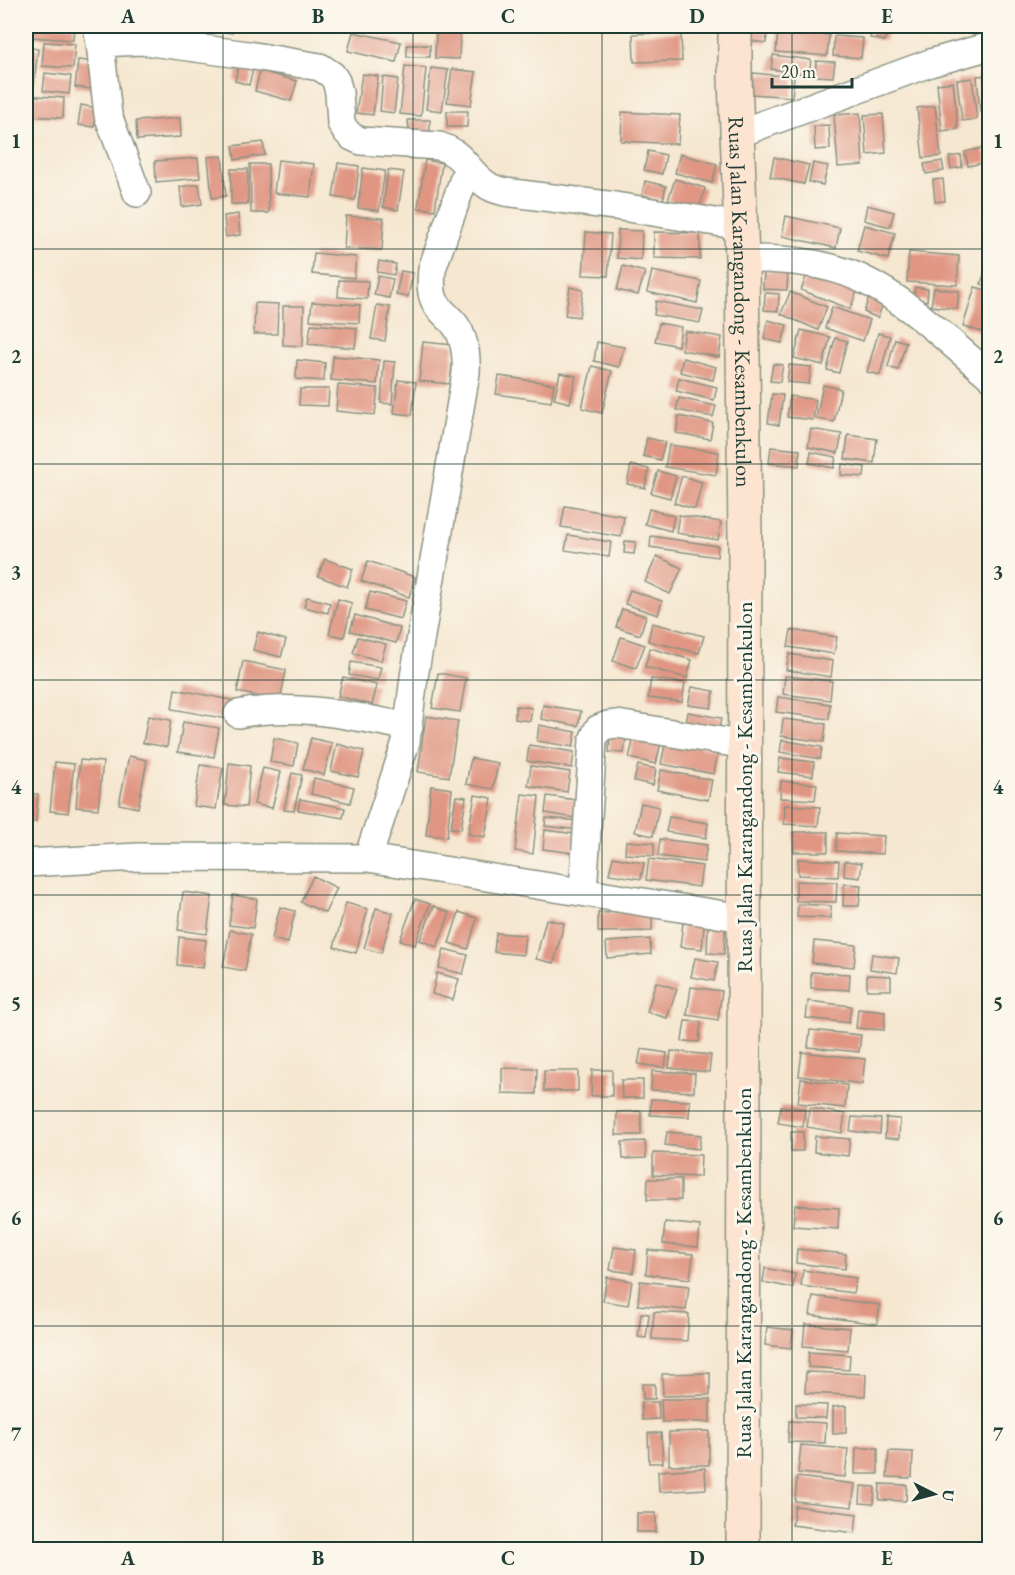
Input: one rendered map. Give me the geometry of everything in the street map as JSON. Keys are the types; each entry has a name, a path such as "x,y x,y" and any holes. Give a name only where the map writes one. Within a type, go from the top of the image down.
{"main road":[{"name":"Ruas Jalan Karangandong - Kesambenkulon","path":"735,26 742,259 746,745 743,918 743,1550"}],"street":[{"path":"137,193 108,115 98,34 320,67 332,75 336,81 341,123 352,137 361,141 439,146 457,154 489,187 505,192 615,206 741,226"},
{"path":"737,134 930,63 990,46"},
{"path":"368,858 402,757 409,727 414,677 467,357 461,334 434,301 432,269 468,167"},
{"path":"742,259 780,259 826,266 859,278 888,294 927,323 990,376"},
{"path":"238,714 255,711 317,710 409,727"},
{"path":"582,892 593,740 598,729 617,724 746,745"},
{"path":"26,863 139,856 368,858 743,918"}],"building":[{"path":"30,26 74,26 73,40 29,37"},
{"path":"187,26 205,26 204,33 186,32"},
{"path":"208,26 233,26 232,33 208,30"},
{"path":"753,26 768,26 766,43 751,41"},
{"path":"838,26 838,31 800,27"},
{"path":"873,26 888,26 885,41 870,38"},
{"path":"778,30 829,35 827,56 776,52"},
{"path":"353,32 401,42 396,62 348,51"},
{"path":"681,32 682,61 634,62 633,34"},
{"path":"436,33 460,34 459,59 435,58"},
{"path":"834,36 863,38 861,58 833,56"},
{"path":"44,42 75,44 73,68 42,66"},
{"path":"407,45 430,45 430,57 407,57"},
{"path":"26,47 38,49 34,84 26,83"},
{"path":"773,55 811,60 809,75 771,69"},
{"path":"78,60 95,62 92,89 75,87"},
{"path":"816,61 835,62 833,77 815,76"},
{"path":"238,66 253,69 249,85 235,81"},
{"path":"405,66 426,68 421,116 400,114"},
{"path":"431,68 448,70 442,111 426,109"},
{"path":"452,69 476,72 471,105 447,102"},
{"path":"260,71 297,81 291,101 255,91"},
{"path":"45,73 71,76 69,94 43,91"},
{"path":"753,73 794,77 792,97 752,94"},
{"path":"362,74 378,76 373,115 356,113"},
{"path":"990,75 990,112 980,112 977,76"},
{"path":"383,77 398,79 394,113 380,111"},
{"path":"972,78 977,119 962,121 957,80"},
{"path":"953,82 958,129 942,131 937,84"},
{"path":"26,95 64,98 63,118 26,116"},
{"path":"81,105 97,108 94,127 78,125"},
{"path":"935,106 941,156 923,158 917,108"},
{"path":"447,111 468,111 467,127 447,127"},
{"path":"622,112 680,115 678,144 621,141"},
{"path":"860,113 863,165 838,167 834,115"},
{"path":"883,114 886,153 867,155 864,115"},
{"path":"983,117 990,117 990,135 985,136"},
{"path":"180,118 181,137 137,140 136,121"},
{"path":"408,120 430,120 430,131 409,131"},
{"path":"829,125 830,149 815,150 814,126"},
{"path":"263,142 265,155 235,160 233,146"},
{"path":"983,148 987,162 968,166 965,152"},
{"path":"648,151 666,155 662,174 644,170"},
{"path":"680,154 717,164 712,183 675,173"},
{"path":"961,155 962,167 951,169 949,157"},
{"path":"222,156 226,196 212,198 208,157"},
{"path":"774,157 809,165 804,184 770,177"},
{"path":"198,158 200,178 156,182 155,161"},
{"path":"278,160 314,164 310,197 274,193"},
{"path":"425,160 442,163 435,210 418,208"},
{"path":"942,161 944,171 926,174 924,164"},
{"path":"338,163 359,166 355,200 333,197"},
{"path":"813,163 828,166 823,185 809,182"},
{"path":"250,164 268,164 269,213 251,213"},
{"path":"363,168 385,171 379,211 358,208"},
{"path":"231,169 248,169 248,204 231,204"},
{"path":"388,170 404,172 398,210 383,207"},
{"path":"675,179 705,188 699,210 668,200"},
{"path":"943,179 945,201 935,202 933,180"},
{"path":"645,181 666,186 663,200 642,195"},
{"path":"199,184 202,204 182,207 180,187"},
{"path":"867,205 894,212 890,227 864,220"},
{"path":"238,214 240,235 226,237 224,216"},
{"path":"346,216 384,218 382,250 344,248"},
{"path":"786,216 840,228 836,248 782,236"},
{"path":"864,225 895,233 888,259 857,251"},
{"path":"618,230 642,231 641,260 617,258"},
{"path":"586,232 611,234 608,276 583,275"},
{"path":"654,232 700,233 700,259 654,258"},
{"path":"909,252 959,256 957,285 907,282"},
{"path":"314,253 356,257 354,278 312,274"},
{"path":"379,261 396,264 394,275 377,272"},
{"path":"623,266 645,272 638,295 617,290"},
{"path":"986,268 990,270 990,286 981,284"},
{"path":"809,270 858,289 850,309 801,290"},
{"path":"401,271 413,273 408,297 396,295"},
{"path":"652,271 701,281 697,303 647,292"},
{"path":"764,271 788,272 787,290 763,289"},
{"path":"378,276 393,279 389,298 374,295"},
{"path":"339,280 368,281 367,299 338,297"},
{"path":"570,287 583,290 579,317 565,315"},
{"path":"915,287 928,289 927,301 913,299"},
{"path":"975,287 990,291 990,309 982,332 963,326"},
{"path":"934,288 959,291 957,309 931,306"},
{"path":"790,292 827,307 818,330 781,314"},
{"path":"765,293 779,294 778,311 764,310"},
{"path":"869,297 883,303 878,318 864,312"},
{"path":"656,301 703,310 700,323 654,315"},
{"path":"312,302 360,305 359,323 310,320"},
{"path":"255,303 278,304 277,334 254,334"},
{"path":"377,305 390,307 385,341 371,339"},
{"path":"283,306 304,306 303,346 283,345"},
{"path":"832,307 870,320 863,341 825,328"},
{"path":"768,320 787,325 782,343 764,339"},
{"path":"659,323 681,327 678,346 655,341"},
{"path":"311,324 357,328 355,348 308,344"},
{"path":"801,330 830,337 823,365 794,358"},
{"path":"685,331 722,337 719,357 682,350"},
{"path":"878,333 890,336 880,375 867,372"},
{"path":"835,338 847,341 839,373 827,370"},
{"path":"895,339 906,342 898,370 888,367"},
{"path":"423,342 454,345 450,384 419,381"},
{"path":"597,342 624,347 619,367 594,361"},
{"path":"333,356 379,360 377,384 331,380"},
{"path":"683,358 716,367 713,380 680,372"},
{"path":"297,360 325,363 324,381 296,379"},
{"path":"384,361 395,362 392,404 381,403"},
{"path":"773,364 783,365 780,382 770,381"},
{"path":"789,365 811,367 809,384 787,382"},
{"path":"592,366 612,371 602,413 582,408"},
{"path":"560,373 576,376 570,403 554,399"},
{"path":"499,376 554,384 551,402 496,394"},
{"path":"679,378 717,387 714,400 676,391"},
{"path":"398,380 416,382 412,415 394,413"},
{"path":"338,385 378,388 375,415 336,411"},
{"path":"823,385 841,389 834,422 816,419"},
{"path":"300,389 329,389 328,406 299,405"},
{"path":"772,394 783,395 779,425 768,423"},
{"path":"790,396 816,400 813,420 787,417"},
{"path":"679,398 716,406 713,417 676,410"},
{"path":"679,416 713,423 710,439 676,433"},
{"path":"811,429 842,434 838,453 808,447"},
{"path":"848,435 877,439 874,463 845,459"},
{"path":"647,438 665,442 660,460 643,456"},
{"path":"669,445 719,452 716,475 665,467"},
{"path":"771,447 800,450 799,466 769,463"},
{"path":"811,452 836,457 834,468 809,463"},
{"path":"842,464 865,467 864,477 841,475"},
{"path":"631,465 649,469 645,488 627,484"},
{"path":"658,471 676,476 670,498 651,493"},
{"path":"682,476 702,482 695,509 674,503"},
{"path":"565,506 624,516 621,537 561,527"},
{"path":"649,509 674,516 671,531 645,524"},
{"path":"679,515 721,522 718,540 676,533"},
{"path":"568,535 611,542 609,557 565,550"},
{"path":"651,536 718,546 717,557 650,547"},
{"path":"625,541 636,542 634,554 624,553"},
{"path":"657,556 682,568 670,594 645,582"},
{"path":"325,559 353,569 347,587 318,576"},
{"path":"368,561 415,577 409,597 361,581"},
{"path":"630,590 662,601 658,615 625,604"},
{"path":"370,592 406,601 401,619 365,610"},
{"path":"307,597 330,603 328,613 304,607"},
{"path":"338,599 352,603 344,637 329,634"},
{"path":"622,609 646,616 640,635 616,627"},
{"path":"355,615 400,628 396,643 350,631"},
{"path":"652,623 704,636 699,653 648,641"},
{"path":"791,630 837,637 834,654 788,647"},
{"path":"258,632 286,640 281,657 253,650"},
{"path":"358,637 386,644 381,661 353,653"},
{"path":"621,637 645,645 636,668 613,661"},
{"path":"650,648 692,660 687,678 645,667"},
{"path":"789,654 833,661 831,677 786,670"},
{"path":"243,661 286,670 280,701 237,692"},
{"path":"351,662 381,667 378,680 349,675"},
{"path":"438,673 466,678 460,712 432,708"},
{"path":"785,676 832,681 830,700 783,694"},
{"path":"343,677 377,685 372,705 338,696"},
{"path":"651,679 685,683 682,702 648,698"},
{"path":"692,687 714,691 711,708 688,705"},
{"path":"175,689 231,700 227,719 172,709"},
{"path":"778,697 830,704 829,719 776,712"},
{"path":"543,705 581,711 578,726 541,719"},
{"path":"516,706 532,708 530,721 515,719"},
{"path":"688,712 721,718 719,730 686,724"},
{"path":"148,716 171,720 167,747 143,743"},
{"path":"426,716 458,721 449,777 418,772"},
{"path":"783,719 826,724 824,742 781,736"},
{"path":"183,722 219,728 214,757 178,752"},
{"path":"539,725 576,732 573,747 537,741"},
{"path":"610,736 626,738 624,753 609,752"},
{"path":"634,737 661,742 656,764 629,758"},
{"path":"274,738 298,743 294,766 270,762"},
{"path":"311,738 332,743 324,775 303,769"},
{"path":"666,740 718,750 714,774 661,764"},
{"path":"782,740 822,747 820,759 780,752"},
{"path":"337,744 364,751 358,777 331,771"},
{"path":"529,745 574,752 572,768 527,761"},
{"path":"129,756 147,760 138,808 119,804"},
{"path":"471,758 498,763 493,789 466,784"},
{"path":"780,758 814,762 813,776 778,772"},
{"path":"80,760 103,762 98,809 76,807"},
{"path":"55,762 74,764 68,813 50,811"},
{"path":"229,763 250,766 246,807 225,805"},
{"path":"200,765 223,768 216,809 194,806"},
{"path":"638,765 656,769 653,785 634,781"},
{"path":"531,766 570,772 567,792 528,786"},
{"path":"263,768 281,772 272,808 254,804"},
{"path":"661,770 712,780 708,800 657,790"},
{"path":"292,773 302,775 294,811 284,810"},
{"path":"314,778 354,787 350,803 311,794"},
{"path":"781,781 817,784 815,800 780,798"},
{"path":"431,786 452,789 447,837 426,835"},
{"path":"26,794 38,794 36,822 26,821"},
{"path":"522,794 539,796 533,854 515,851"},
{"path":"475,795 492,798 485,837 468,834"},
{"path":"456,796 466,797 461,829 451,828"},
{"path":"547,796 584,801 581,819 545,813"},
{"path":"300,799 345,808 343,818 298,810"},
{"path":"641,803 659,807 653,836 635,832"},
{"path":"785,805 820,807 818,826 784,824"},
{"path":"669,817 708,823 706,838 666,832"},
{"path":"546,818 580,821 579,830 545,826"},
{"path":"545,830 575,834 573,853 543,849"},
{"path":"794,832 828,832 828,852 794,852"},
{"path":"837,833 884,836 883,854 836,851"},
{"path":"660,839 707,845 704,862 658,856"},
{"path":"626,841 654,843 654,856 625,854"},
{"path":"613,857 644,863 641,879 609,874"},
{"path":"649,859 702,866 699,887 646,880"},
{"path":"798,859 839,861 838,877 798,875"},
{"path":"845,861 862,863 860,878 844,876"},
{"path":"313,876 337,888 325,913 301,902"},
{"path":"796,881 837,882 836,902 796,901"},
{"path":"844,884 861,885 859,906 843,906"},
{"path":"183,892 212,896 207,934 178,930"},
{"path":"233,895 257,899 253,928 229,925"},
{"path":"415,899 430,904 415,945 400,940"},
{"path":"346,903 368,909 356,953 334,947"},
{"path":"798,904 831,906 831,918 797,917"},
{"path":"434,906 450,913 437,947 420,940"},
{"path":"280,907 295,911 288,943 272,939"},
{"path":"376,908 393,913 381,953 364,948"},
{"path":"652,911 652,931 598,932 598,913"},
{"path":"459,912 477,918 468,949 449,943"},
{"path":"546,919 564,923 554,963 536,959"},
{"path":"683,923 704,925 702,949 680,947"},
{"path":"708,927 725,928 724,954 707,953"},
{"path":"230,930 251,934 245,971 223,967"},
{"path":"496,933 525,935 523,955 494,952"},
{"path":"179,937 206,940 203,968 177,965"},
{"path":"650,939 651,954 607,958 606,942"},
{"path":"814,941 856,945 854,967 812,963"},
{"path":"444,949 468,955 463,974 439,968"},
{"path":"872,954 899,958 897,973 870,969"},
{"path":"695,958 718,962 714,981 691,977"},
{"path":"811,972 850,974 849,990 811,988"},
{"path":"437,973 459,979 453,1000 432,994"},
{"path":"867,975 891,976 891,990 867,990"},
{"path":"656,982 677,989 667,1018 647,1012"},
{"path":"691,987 722,991 718,1020 687,1015"},
{"path":"808,1001 851,1006 849,1023 806,1018"},
{"path":"858,1009 885,1012 884,1030 856,1028"},
{"path":"685,1021 701,1022 699,1042 682,1041"},
{"path":"810,1030 861,1035 859,1052 808,1047"},
{"path":"641,1049 667,1053 665,1068 638,1064"},
{"path":"671,1051 711,1055 709,1072 669,1068"},
{"path":"802,1052 865,1059 862,1084 799,1076"},
{"path":"502,1068 537,1069 536,1094 502,1093"},
{"path":"592,1070 612,1070 612,1096 591,1096"},
{"path":"544,1071 578,1071 578,1091 544,1091"},
{"path":"652,1071 695,1073 694,1092 651,1090"},
{"path":"801,1079 847,1085 845,1108 798,1103"},
{"path":"621,1080 643,1080 643,1098 622,1098"},
{"path":"651,1099 690,1101 689,1117 650,1115"},
{"path":"781,1106 805,1109 803,1127 778,1123"},
{"path":"810,1108 845,1114 842,1133 807,1127"},
{"path":"641,1111 641,1135 616,1135 617,1112"},
{"path":"852,1117 881,1119 880,1134 850,1131"},
{"path":"886,1118 900,1119 899,1139 885,1138"},
{"path":"667,1132 701,1135 699,1149 665,1145"},
{"path":"791,1132 803,1132 803,1151 791,1151"},
{"path":"815,1136 850,1139 848,1156 814,1152"},
{"path":"645,1141 646,1158 623,1159 622,1142"},
{"path":"653,1153 701,1155 700,1177 653,1175"},
{"path":"648,1179 681,1179 681,1200 647,1200"},
{"path":"795,1205 839,1208 838,1229 793,1226"},
{"path":"665,1222 700,1226 698,1247 663,1244"},
{"path":"614,1247 636,1250 633,1273 610,1270"},
{"path":"797,1249 846,1254 845,1269 796,1263"},
{"path":"648,1250 693,1254 690,1279 646,1274"},
{"path":"765,1268 795,1274 793,1288 763,1282"},
{"path":"803,1270 856,1278 853,1293 801,1286"},
{"path":"607,1277 632,1281 628,1305 603,1301"},
{"path":"640,1281 689,1286 686,1310 638,1305"},
{"path":"813,1296 880,1305 877,1324 810,1315"},
{"path":"654,1312 689,1314 687,1341 652,1339"},
{"path":"641,1313 649,1314 646,1338 638,1337"},
{"path":"805,1324 850,1328 848,1350 803,1346"},
{"path":"767,1327 793,1330 791,1348 765,1345"},
{"path":"809,1352 850,1355 849,1370 808,1367"},
{"path":"806,1372 866,1374 865,1396 805,1393"},
{"path":"710,1373 710,1395 663,1396 662,1374"},
{"path":"642,1384 655,1384 655,1399 643,1399"},
{"path":"661,1399 710,1399 710,1422 662,1422"},
{"path":"641,1402 658,1402 659,1419 642,1420"},
{"path":"796,1404 827,1405 826,1418 796,1417"},
{"path":"846,1406 846,1433 833,1434 833,1407"},
{"path":"789,1421 826,1423 825,1443 788,1442"},
{"path":"709,1431 709,1465 669,1465 669,1432"},
{"path":"648,1433 661,1433 663,1463 649,1463"},
{"path":"801,1445 848,1449 845,1477 798,1473"},
{"path":"856,1448 878,1448 878,1474 855,1474"},
{"path":"889,1451 913,1452 912,1478 887,1477"},
{"path":"705,1468 706,1489 659,1492 658,1471"},
{"path":"797,1477 855,1484 852,1507 795,1501"},
{"path":"880,1484 907,1485 906,1501 879,1500"},
{"path":"861,1486 875,1487 874,1504 860,1503"},
{"path":"795,1506 857,1514 855,1533 792,1525"},
{"path":"637,1513 656,1513 656,1532 637,1532"}]}
